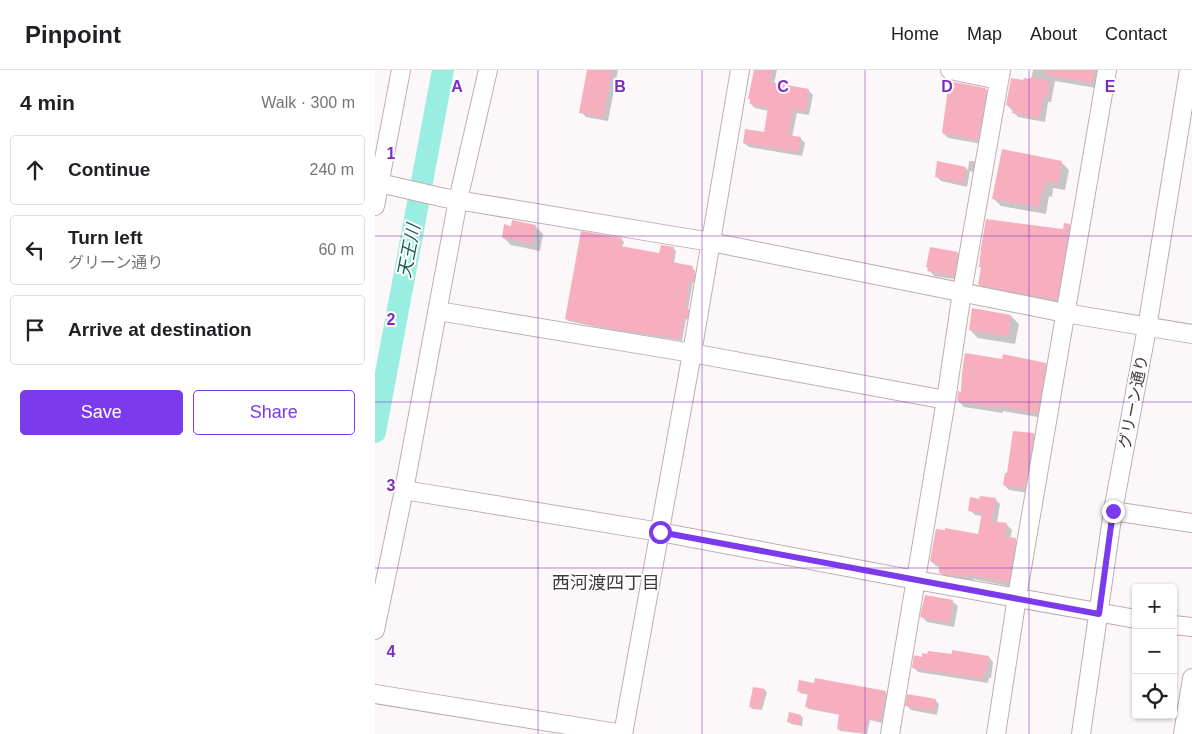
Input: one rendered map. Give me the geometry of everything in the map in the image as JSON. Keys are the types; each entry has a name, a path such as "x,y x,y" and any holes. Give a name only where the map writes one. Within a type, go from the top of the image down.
{"street":[{"path":"375,206 381,183 401,70"},
{"path":"375,630 438,311 451,199 489,70"},
{"path":"375,694 623,734 692,353 740,70"},
{"path":"890,734 946,400 962,292 1000,75 950,70"},
{"path":"996,734 1017,597 1107,70"},
{"name":"グリーン通り","path":"1081,734 1113,511 1147,328 1189,70"},
{"path":"381,183 451,199 711,242 1065,313 1192,334"},
{"path":"438,311 692,353 946,400"},
{"path":"404,490 660,532 1017,597 1099,614 1132,618"},
{"path":"1113,511 1192,523"},
{"path":"1177,625 1192,627"},
{"path":"1186,733 1192,678"}],"building":[{"path":"587,70 612,70 603,117 579,113"},
{"path":"754,70 772,70 770,82 809,89 805,112 793,109 788,135 801,137 798,152 743,143 745,129 764,132 768,108 750,104 750,99 748,99"},
{"path":"1045,70 1094,70 1092,83 1045,75"},
{"path":"1031,77 1050,81 1047,98 1043,97 1040,118 1012,113 1013,107 1006,105 1011,78 1023,80 1024,78 1030,79"},
{"path":"949,81 987,90 978,138 976,140 942,133"},
{"path":"1002,149 1062,161 1058,183 1046,182 1045,190 1042,190 1039,207 992,199"},
{"path":"937,161 966,167 963,183 935,177"},
{"path":"986,219 1063,229 1064,223 1070,224 1057,300 978,285"},
{"path":"512,220 536,225 532,243 502,238 504,224 511,226"},
{"path":"581,231 622,238 620,246 659,253 661,245 674,247 672,262 693,266 692,271 695,271 693,281 690,280 685,308 689,309 687,318 684,318 680,339 565,319"},
{"path":"930,247 958,252 954,276 927,271"},
{"path":"972,308 1011,315 1008,336 969,330"},
{"path":"965,353 1002,359 1003,354 1046,363 1038,413 957,401 958,391 961,392"},
{"path":"1013,431 1034,433 1025,489 1003,485 1005,473 1007,473"},
{"path":"980,496 996,498 992,521 1007,523 1005,537 1016,538 1009,582 968,575 968,577 939,573 939,563 930,561 936,529 945,530 945,528 978,534 982,513 968,511 970,497 979,499"},
{"path":"925,595 953,600 949,623 920,617"},
{"path":"952,650 989,656 986,674 984,673 983,679 912,668 914,655 922,657 922,653 927,654 928,651 952,654"},
{"path":"815,678 886,691 880,721 868,719 865,734 837,729 839,714 805,707 808,693 797,691 799,680 814,683"},
{"path":"753,687 765,689 760,709 749,707"},
{"path":"907,694 936,699 934,711 905,706"},
{"path":"789,712 801,715 800,725 787,722"}],"waterway":[{"name":"天王川","path":"375,432 443,70"}],"district":[{"name":"西河渡四丁目","path":"606,583"}],"route":[{"path":"660,532 1017,597 1099,614 1113,511"}]}
